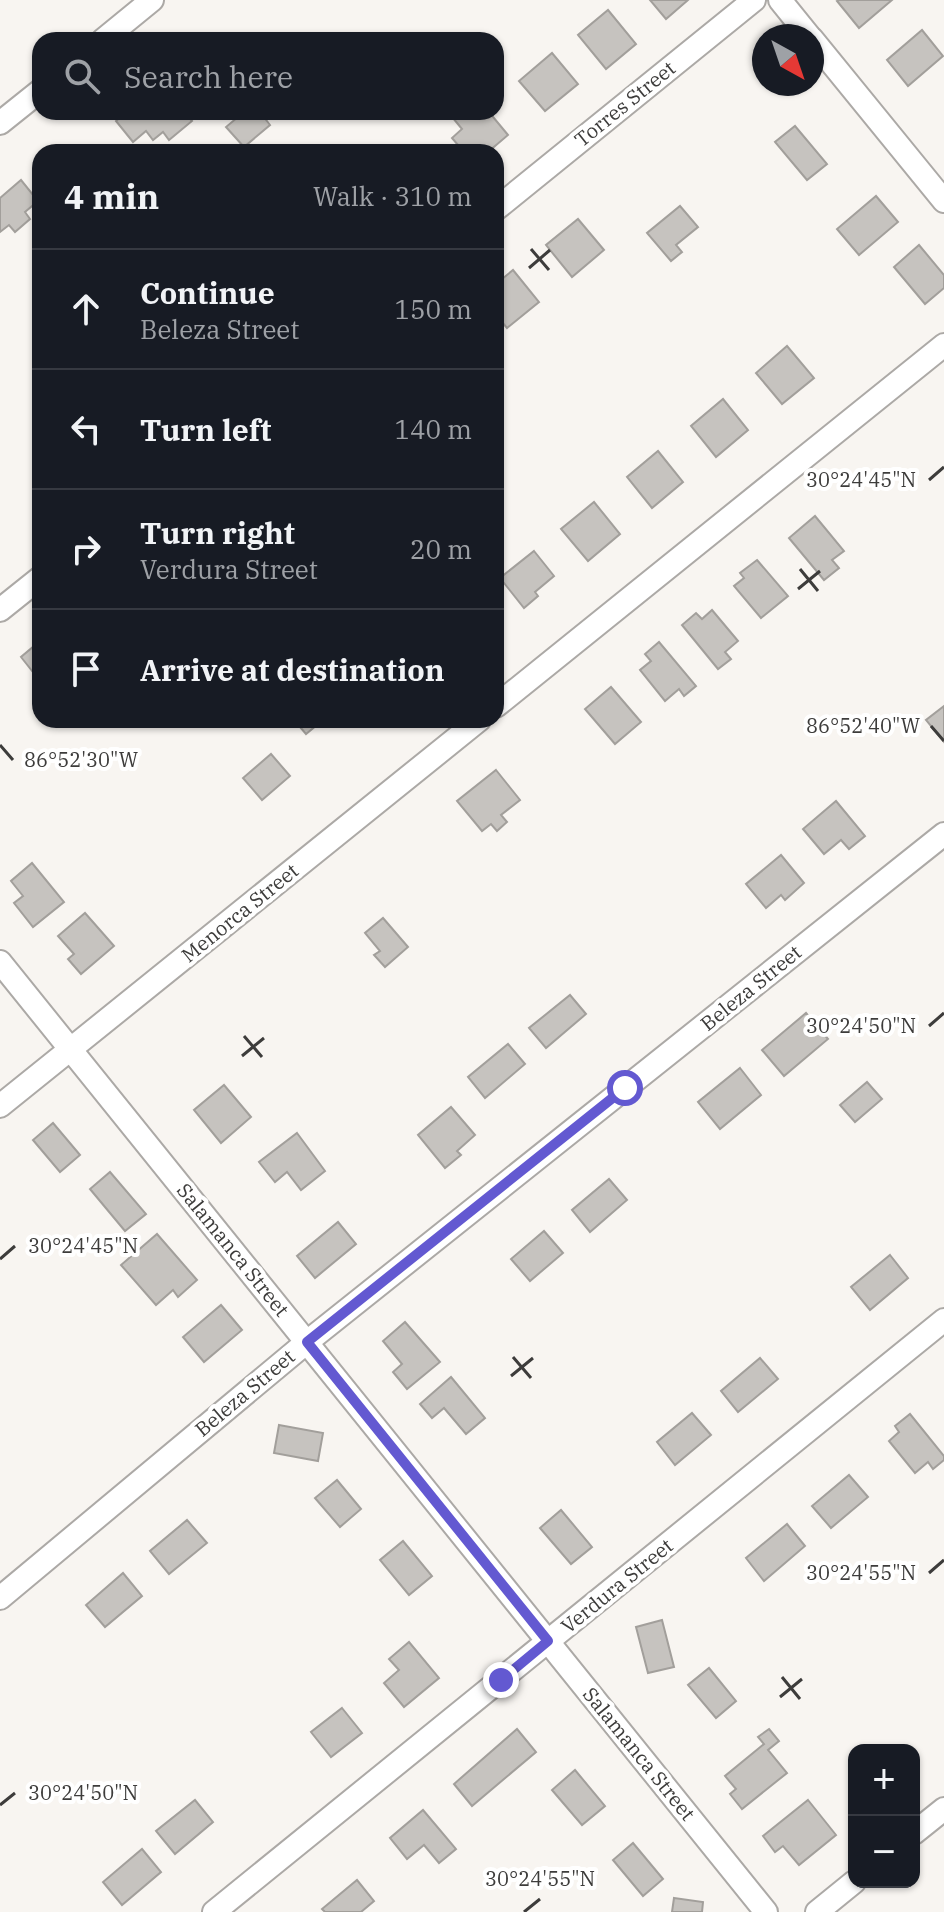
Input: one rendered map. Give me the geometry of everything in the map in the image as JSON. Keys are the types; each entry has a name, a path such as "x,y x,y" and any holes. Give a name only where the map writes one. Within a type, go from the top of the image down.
{"street":[{"path":"113,32 152,0"},
{"name":"Torres Street","path":"504,203 754,0"},
{"path":"780,0 800,24"},
{"path":"824,54 944,201"},
{"path":"0,123 32,97"},
{"path":"504,700 944,345"},
{"path":"0,610 32,584"},
{"name":"Menorca Street","path":"0,1106 469,728"},
{"name":"Beleza Street","path":"0,1598 307,1342 944,834"},
{"name":"Salamanca Street","path":"0,962 766,1912"},
{"name":"Verdura Street","path":"214,1912 944,1320"},
{"path":"920,1828 944,1809"},
{"path":"817,1912 848,1887"}],"building":[{"path":"650,0 688,0 666,19"},
{"path":"839,0 892,0 859,28"},
{"path":"608,10 636,44 606,69 578,35"},
{"path":"922,30 943,56 908,86 887,60"},
{"path":"552,53 578,84 545,111 519,81"},
{"path":"234,120 266,120 270,125 248,144 241,144 226,127"},
{"path":"455,120 496,120 508,135 497,144 457,144 452,138 462,129"},
{"path":"116,121 192,121 169,140 163,132 153,140 146,131 133,142"},
{"path":"795,126 827,164 807,180 775,142"},
{"path":"21,180 32,194 32,206 25,212 30,219 15,232 9,225 0,232 0,198"},
{"path":"876,196 898,222 859,255 837,229"},
{"path":"680,206 698,227 676,245 682,252 671,261 647,233"},
{"path":"578,219 604,250 572,277 546,245"},
{"path":"919,245 944,275 944,288 925,304 894,267"},
{"path":"513,270 539,302 507,328 504,324 504,277"},
{"path":"787,346 814,378 782,404 756,373"},
{"path":"723,399 748,430 716,457 691,426"},
{"path":"658,451 683,482 652,508 627,477"},
{"path":"594,502 620,534 588,561 561,529"},
{"path":"815,516 844,551 832,560 839,568 824,580 789,538"},
{"path":"534,551 554,576 535,592 538,596 524,608 504,583 504,575"},
{"path":"757,560 788,596 761,618 734,586 744,578 740,573"},
{"path":"712,610 738,641 725,652 731,659 718,669 682,625 696,613 702,619"},
{"path":"659,642 696,686 684,696 679,689 665,701 640,670 651,661 645,654"},
{"path":"32,648 32,671 21,657"},
{"path":"611,687 641,722 615,744 585,709"},
{"path":"944,706 944,742 926,720"},
{"path":"271,754 290,776 262,800 243,778"},
{"path":"496,770 520,800 501,815 507,822 497,831 491,824 482,831 457,801"},
{"path":"836,801 865,836 849,849 841,840 824,854 803,829"},
{"path":"781,855 804,883 785,900 781,895 766,908 746,884"},
{"path":"32,863 64,902 33,927 14,903 23,896 11,881"},
{"path":"85,913 114,946 81,974 68,959 74,954 58,936"},
{"path":"383,918 408,947 385,967 374,955 380,951 365,933"},
{"path":"570,995 586,1014 546,1048 529,1028"},
{"path":"806,1013 828,1039 784,1076 762,1050"},
{"path":"508,1044 525,1064 485,1098 468,1077"},
{"path":"740,1068 761,1095 720,1129 698,1102"},
{"path":"867,1082 882,1099 855,1122 840,1105"},
{"path":"224,1085 251,1117 221,1143 194,1110"},
{"path":"451,1107 475,1135 457,1151 461,1155 445,1168 418,1135"},
{"path":"53,1123 80,1155 60,1172 33,1140"},
{"path":"297,1133 325,1171 301,1190 287,1172 275,1182 259,1162"},
{"path":"110,1172 146,1214 125,1231 90,1189"},
{"path":"609,1179 627,1200 590,1232 572,1210"},
{"path":"338,1222 356,1244 315,1278 297,1256"},
{"path":"544,1231 563,1253 530,1281 511,1259"},
{"path":"157,1234 197,1280 178,1297 173,1290 156,1305 121,1265"},
{"path":"890,1255 908,1278 870,1310 851,1287"},
{"path":"221,1305 242,1330 204,1362 183,1337"},
{"path":"405,1322 440,1362 407,1389 393,1372 402,1364 383,1341"},
{"path":"760,1358 778,1379 738,1412 721,1391"},
{"path":"451,1377 485,1418 466,1434 444,1408 432,1418 420,1404"},
{"path":"692,1413 711,1435 675,1465 657,1442"},
{"path":"910,1414 944,1456 944,1460 933,1469 928,1462 915,1473 889,1441 899,1432 895,1426"},
{"path":"279,1425 323,1433 318,1461 274,1453"},
{"path":"849,1475 868,1497 831,1528 812,1506"},
{"path":"337,1480 361,1509 340,1527 315,1498"},
{"path":"561,1510 592,1547 571,1564 540,1528"},
{"path":"187,1520 207,1543 169,1574 150,1551"},
{"path":"787,1524 805,1546 764,1581 746,1558"},
{"path":"403,1541 432,1576 409,1595 380,1560"},
{"path":"123,1573 142,1596 105,1627 86,1605"},
{"path":"662,1620 674,1667 648,1673 636,1627"},
{"path":"409,1642 439,1678 404,1707 384,1683 399,1670 389,1659"},
{"path":"709,1668 736,1701 716,1718 688,1685"},
{"path":"342,1708 362,1733 331,1757 311,1732"},
{"path":"517,1729 536,1752 472,1806 454,1784"},
{"path":"769,1729 779,1741 768,1750 787,1773 742,1809 730,1794 736,1789 725,1776 764,1744 758,1737"},
{"path":"575,1770 605,1806 582,1825 552,1790"},
{"path":"195,1800 213,1822 175,1854 156,1831"},
{"path":"808,1800 836,1835 799,1865 783,1846 775,1852 763,1836"},
{"path":"423,1810 456,1849 439,1863 424,1845 407,1859 390,1838"},
{"path":"633,1843 663,1879 643,1896 613,1860"},
{"path":"142,1849 161,1872 122,1905 103,1882"},
{"path":"357,1880 374,1901 361,1912 325,1912 322,1909"},
{"path":"674,1898 703,1902 702,1912 672,1912"}],"route":[{"path":"501,1680 548,1641 307,1342 625,1088"}]}
